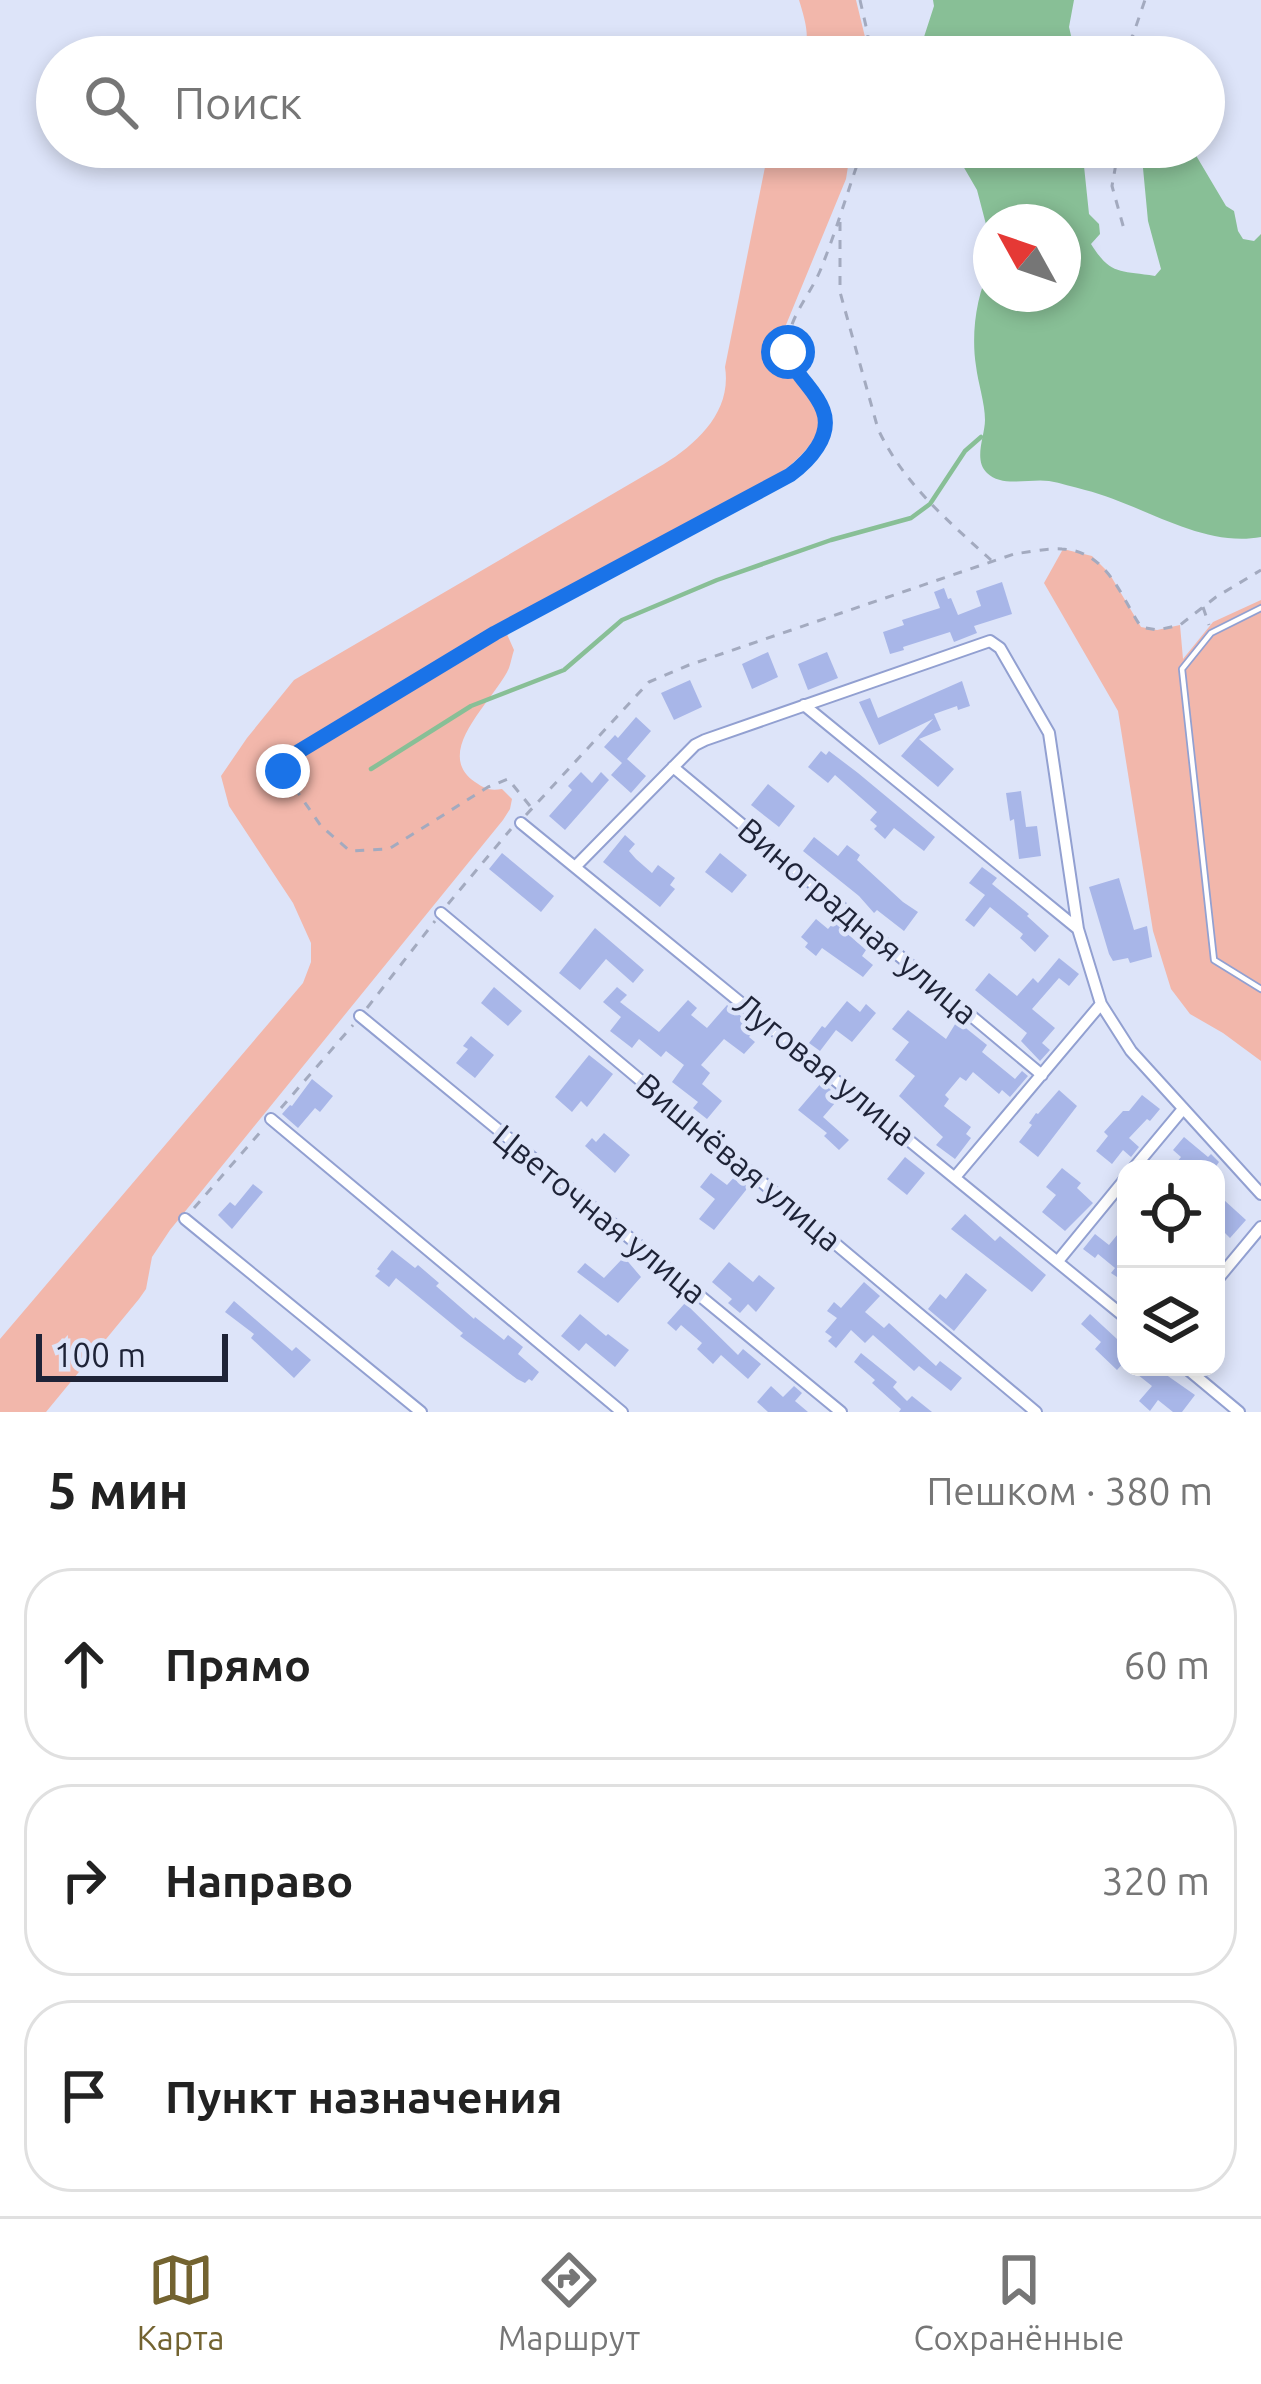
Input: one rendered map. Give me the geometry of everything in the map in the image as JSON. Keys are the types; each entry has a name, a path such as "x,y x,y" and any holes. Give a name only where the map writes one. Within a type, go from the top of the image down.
{"street":[{"path":"576,866 704,740 989,641 1000,648 1049,733 1078,929 1101,1004 1131,1051 1261,1194"},
{"path":"804,705 1078,929"},
{"name":"Виноградная улица","path":"674,767 1042,1075"},
{"name":"Луговая улица","path":"521,823 1117,1310"},
{"name":"Вишнёвая улица","path":"441,913 1036,1412"},
{"path":"956,1176 1101,1004"},
{"name":"Цветочная улица","path":"360,1016 841,1412"},
{"path":"1140,1160 1183,1109"},
{"path":"272,1119 622,1412"},
{"path":"1058,1261 1117,1189"},
{"path":"185,1219 421,1412"},
{"path":"1225,1269 1261,1227"},
{"path":"1196,1376 1239,1412"}],"lane":[{"path":"1261,608 1211,633 1183,669 1214,960 1261,988"}],"path":[{"path":"860,0 868,36"},
{"path":"1132,36 1145,0"},
{"path":"531,807 508,779 389,849 350,851 321,826 283,771 298,752 495,633 810,460 820,441 824,410 792,366 789,328 819,274 855,168"},
{"path":"1115,168 1112,186 1124,229"},
{"path":"840,214 840,292 878,429 930,504 993,561"},
{"path":"1203,607 1211,633"}],"shaded area":[{"path":"799,0 856,0 865,36 807,36"},
{"path":"933,0 1074,0 1071,36 924,36"},
{"path":"765,168 848,168 781,337 788,369 818,407 820,420 810,445 767,483 506,632 514,650 509,668 470,726 460,756 463,770 475,782 502,789 512,799 503,820 170,1230 152,1257 146,1289 46,1412 0,1412 0,1339 303,983 311,962 311,943 293,903 229,806 221,776 247,738 294,680 689,446 718,411"},
{"path":"964,168 1084,168 1089,214 1099,224 1100,234 1091,244 1117,270 1155,276 1161,269 1148,221 1143,168 1203,168 1226,206 1234,211 1243,239 1254,241 1261,234 1261,537 1239,539 1194,531 1085,490 1049,481 1000,480 987,473 981,461 985,413 976,366 977,312 1081,312 1081,204 981,204"},
{"path":"1063,549 1092,556 1109,573 1141,627 1157,630 1180,625 1183,659 1213,622 1261,600 1261,1061 1190,1014 1171,989 1153,931 1118,711 1044,583"}],"building":[{"path":"1002,582 1012,614 974,626 977,633 954,642 950,632 890,654 883,632 904,625 902,620 940,608 934,592 944,588 958,615 981,606 976,591"},
{"path":"768,652 778,677 752,689 742,664"},
{"path":"827,652 838,678 808,690 798,664"},
{"path":"690,680 702,707 674,720 661,693"},
{"path":"962,681 970,706 934,714 941,730 919,739 954,769 938,787 901,756 933,719 879,745 859,702 870,698 878,718"},
{"path":"636,717 651,731 627,759 646,776 631,793 611,775 622,763 604,747"},
{"path":"821,751 826,755 829,751 935,837 924,851 894,828 885,839 870,820 877,812 835,775 828,783 808,767"},
{"path":"581,772 592,783 601,772 609,780 565,830 549,816"},
{"path":"768,784 795,806 779,827 751,805"},
{"path":"1021,791 1026,827 1037,826 1041,856 1019,859 1006,793"},
{"path":"625,835 635,844 629,851 652,873 658,865 675,878 670,885 675,889 660,907 603,862"},
{"path":"814,837 838,856 847,845 860,855 857,860 918,912 904,931 877,910 874,913 803,851"},
{"path":"502,853 554,896 541,912 489,869"},
{"path":"720,853 747,875 732,893 705,872"},
{"path":"982,867 997,878 992,884 1049,936 1035,952 1020,938 1023,934 990,907 974,927 965,920 985,895 969,883"},
{"path":"1119,878 1134,930 1147,926 1152,957 1130,963 1128,958 1113,961 1109,954 1089,887"},
{"path":"816,919 828,929 834,922 866,950 862,956 873,965 863,977 822,948 816,956 805,947 808,943 801,937"},
{"path":"595,928 644,970 633,983 606,959 580,990 559,973"},
{"path":"1059,958 1079,974 1069,986 1059,978 1032,1009 1055,1028 1042,1043 1050,1050 1040,1061 1021,1041 1027,1033 975,990 989,973 1017,996 1033,978 1038,983"},
{"path":"494,987 522,1011 508,1026 481,1003"},
{"path":"617,987 627,995 620,1002 659,1032 688,1000 697,1008 691,1015 707,1028 727,1005 756,1028 749,1037 755,1042 744,1054 724,1039 701,1065 710,1073 702,1084 722,1101 707,1119 693,1108 698,1102 672,1082 684,1065 666,1051 661,1057 639,1039 632,1048 610,1031 621,1017 603,1002"},
{"path":"847,1001 860,1012 866,1004 876,1013 852,1042 836,1030 820,1051 809,1043"},
{"path":"908,1010 946,1039 957,1021 987,1045 982,1052 1015,1079 1022,1071 1028,1076 1010,1097 1002,1090 999,1094 973,1072 966,1081 960,1077 945,1095 949,1099 944,1106 971,1127 966,1134 971,1138 955,1159 936,1145 943,1137 899,1096 915,1076 895,1060 909,1042 892,1029"},
{"path":"471,1036 494,1055 475,1078 456,1063 468,1049 463,1046"},
{"path":"589,1055 613,1074 587,1107 581,1101 572,1112 555,1097"},
{"path":"312,1079 333,1096 298,1128 282,1114"},
{"path":"822,1082 831,1090 826,1096 835,1103 823,1117 849,1140 839,1150 824,1136 827,1133 798,1110"},
{"path":"1059,1090 1077,1106 1038,1157 1019,1142 1036,1113"},
{"path":"1142,1095 1160,1109 1129,1138 1139,1147 1131,1157 1123,1150 1112,1164 1096,1151 1108,1136 1104,1132"},
{"path":"604,1133 630,1155 615,1173 585,1146"},
{"path":"1184,1137 1217,1160 1179,1160 1173,1150"},
{"path":"905,1157 925,1173 907,1195 887,1179"},
{"path":"1062,1168 1081,1183 1077,1188 1093,1203 1065,1231 1042,1212 1056,1195 1046,1187"},
{"path":"711,1173 727,1185 737,1174 750,1185 714,1230 699,1219 715,1199 700,1187"},
{"path":"253,1184 263,1192 232,1229 218,1215 230,1202 235,1206"},
{"path":"1225,1201 1246,1220 1230,1238 1225,1233"},
{"path":"965,1214 1046,1275 1032,1292 951,1229"},
{"path":"1095,1234 1109,1245 1117,1235 1117,1277 1111,1273 1115,1268 1098,1254 1095,1258 1083,1249"},
{"path":"392,1250 415,1268 418,1265 474,1319 523,1347 518,1354 539,1372 532,1381 517,1379 460,1336 463,1333 396,1278 389,1287 375,1276"},
{"path":"624,1257 641,1277 618,1303 577,1272 585,1263 604,1278"},
{"path":"729,1262 753,1282 759,1275 775,1288 756,1312 748,1304 740,1313 712,1282"},
{"path":"966,1273 987,1290 954,1331 928,1309 940,1294 946,1299"},
{"path":"864,1282 880,1296 865,1312 884,1328 889,1323 936,1366 940,1361 962,1378 951,1391 919,1366 914,1371 873,1335 865,1343 851,1330 836,1348 828,1341 832,1337 825,1332 837,1318 827,1311 834,1302 841,1308"},
{"path":"234,1301 292,1351 296,1347 311,1360 294,1378 251,1338 254,1334 225,1312"},
{"path":"685,1303 738,1355 743,1349 761,1364 748,1379 721,1355 713,1364 697,1349 702,1343 681,1325 676,1331 667,1323"},
{"path":"580,1314 629,1350 615,1367 586,1343 579,1351 561,1336"},
{"path":"1090,1314 1117,1339 1117,1370 1095,1349 1101,1342 1081,1324"},
{"path":"861,1353 897,1382 893,1387 907,1401 912,1396 932,1412 899,1412 854,1362"},
{"path":"1139,1376 1168,1376 1195,1395 1182,1412 1173,1412 1158,1400 1150,1411 1139,1401 1152,1386"},
{"path":"771,1386 783,1397 794,1386 802,1393 795,1401 808,1412 768,1412 757,1402"}],"waterway":[{"path":"371,769 471,706 564,670 622,620 717,580 911,518 930,504 965,451 981,437"}],"route":[{"path":"283,771 298,752 495,633 810,460 820,441 824,410 792,366 788,352"}]}
